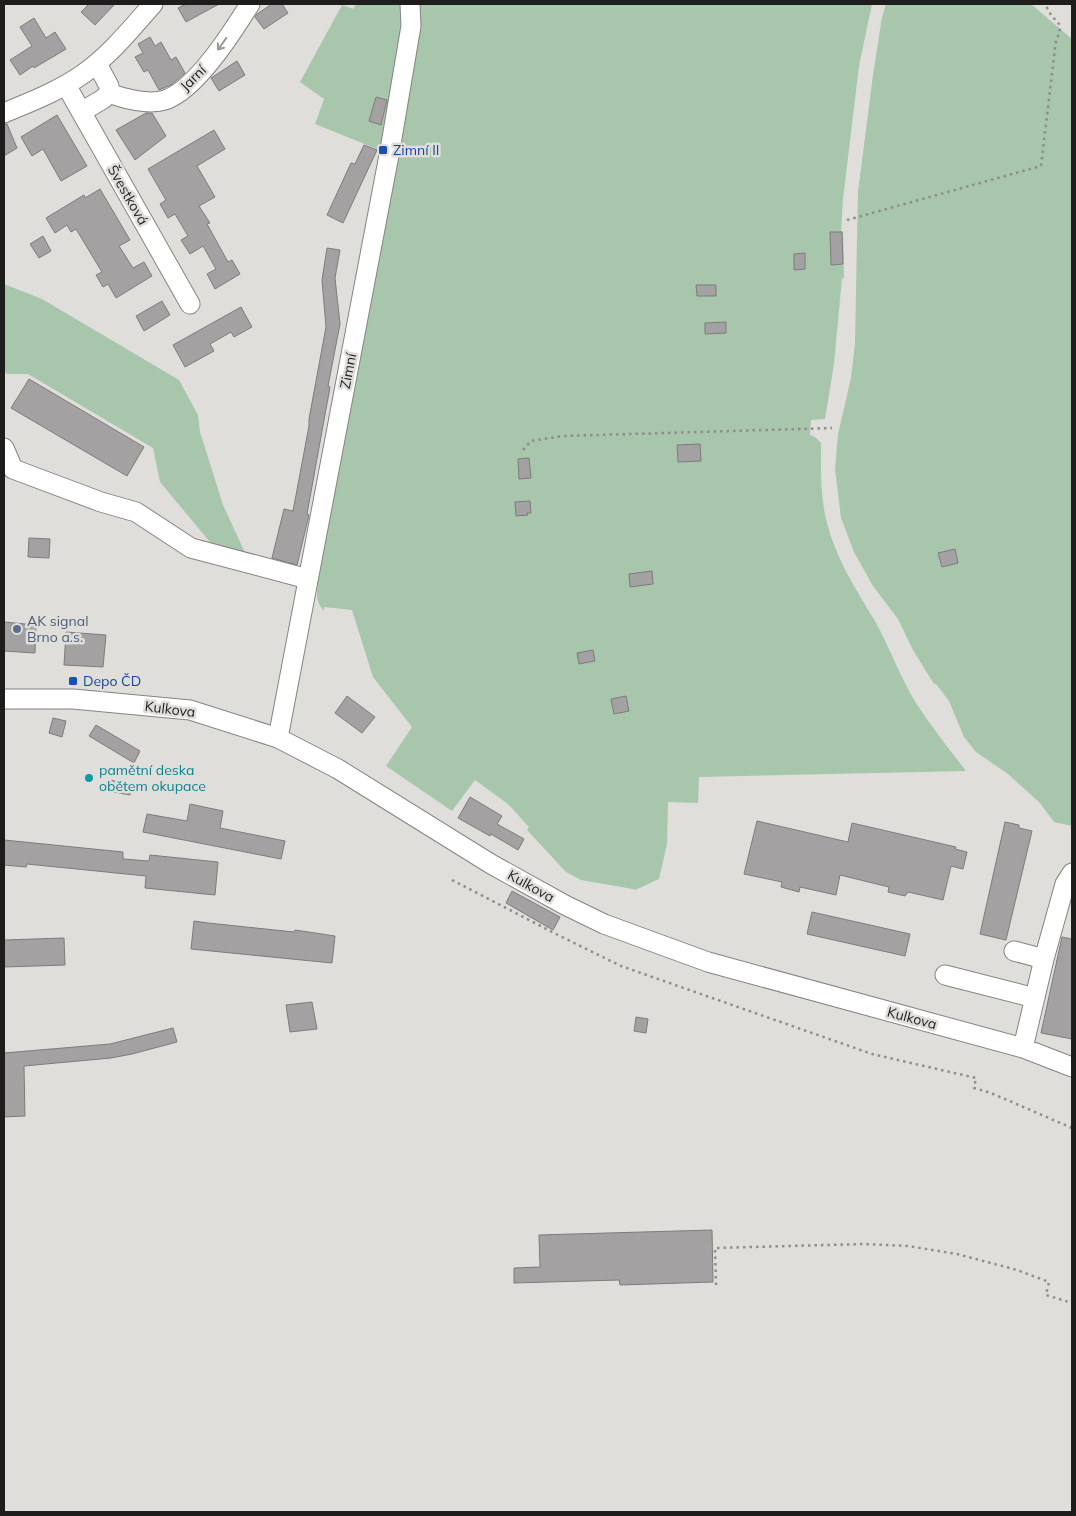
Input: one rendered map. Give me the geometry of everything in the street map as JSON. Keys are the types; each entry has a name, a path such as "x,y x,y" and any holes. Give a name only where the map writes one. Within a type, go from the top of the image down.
{"street":[{"path":"4,113 66,85 97,64 120,42 152,4"},
{"name":"Jarní","path":"112,95 159,102 167,100 183,90 212,59 250,4"},
{"name":"Zimní","path":"278,738 390,150 411,26 410,4"},
{"path":"81,112 112,95 97,64"},
{"name":"Švestková","path":"66,85 190,304"},
{"path":"4,448 13,468 101,502 136,512 191,548 308,579"},
{"name":"Kulkova","path":"4,699 73,699 190,710 278,738 338,769 491,864 565,905 604,924 708,962 1023,1048 1072,1067"},
{"path":"1023,1048 1044,959 1065,884 1072,873"},
{"path":"1014,951 1044,959"},
{"path":"945,975 1035,998"}],"path":[{"path":"847,220 1041,166 1056,40 1060,32 1060,24 1051,15 1046,4"},
{"path":"523,450 531,441 563,436 832,428"},
{"path":"452,880 621,966 872,1054 976,1078 974,1088 991,1093 1072,1128"},
{"path":"716,1286 715,1248 864,1244 908,1246 958,1254 1018,1270 1049,1282 1046,1295 1072,1303"}],"green space":[{"path":"356,4 405,4 406,19 382,151 315,124 324,99 300,82 342,5 353,9"},
{"path":"415,4 872,4 859,66 843,199 841,231 843,231 844,278 842,278 834,364 825,419 811,420 810,435 821,443 821,481 824,510 840,559 875,621 916,703 966,771 699,777 698,803 668,802 667,844 659,879 635,890 581,880 566,872 527,830 529,827 508,804 475,780 452,811 386,766 412,727 373,677 352,610 324,607 324,611 318,602 317,593"},
{"path":"886,4 1031,4 1072,39 1072,826 1054,822 1040,803 1008,774 976,752 964,737 949,701 934,684 913,650 898,619 873,586 854,552 841,518 835,469 838,434 851,378 855,343 858,192 873,75 882,17"},
{"path":"4,284 42,299 179,380 198,415 200,432 223,505 247,557 215,548 160,482 153,448 28,374 7,374 4,372"}],"building":[{"path":"89,4 115,4 95,25 81,12"},
{"path":"186,4 219,4 186,22 178,8"},
{"path":"272,4 282,4 288,13 264,29 255,17"},
{"path":"34,18 46,38 55,32 66,49 20,75 10,60 32,46 20,27"},
{"path":"150,37 155,46 161,42 171,60 176,57 185,73 171,85 159,90 148,70 144,72 135,57 143,53 138,44"},
{"path":"237,61 245,75 219,91 211,78"},
{"path":"376,97 387,100 381,125 369,121"},
{"path":"146,113 152,113 166,136 135,160 116,130"},
{"path":"57,115 87,166 61,181 43,149 32,156 21,137"},
{"path":"4,124 7,124 17,148 4,156"},
{"path":"214,130 225,149 197,166 215,197 199,206 210,223 207,224 228,262 232,260 240,274 215,289 207,274 216,269 203,246 190,254 181,240 188,236 175,214 168,218 160,204 166,200 148,169"},
{"path":"364,145 377,150 343,223 327,215 351,163 355,164"},
{"path":"100,189 130,240 119,246 133,268 144,262 152,276 116,298 108,284 103,287 96,275 102,272 76,229 71,232 67,225 55,233 46,218 84,195 85,198"},
{"path":"830,232 842,232 843,264 831,265"},
{"path":"43,236 51,251 39,258 30,244"},
{"path":"327,248 340,250 335,278 340,324 307,514 309,515 297,565 272,558 284,509 293,511 309,426 326,327 322,280"},
{"path":"805,253 805,269 794,270 794,254"},
{"path":"696,285 716,285 716,296 697,296"},
{"path":"162,301 170,315 144,331 136,316"},
{"path":"241,307 252,327 234,337 231,332 210,344 214,351 185,367 173,345"},
{"path":"726,322 726,333 705,334 705,323"},
{"path":"29,379 144,447 127,476 11,408"},
{"path":"700,444 701,461 678,462 677,445"},
{"path":"529,458 531,478 519,479 518,459"},
{"path":"530,501 531,513 516,516 515,502"},
{"path":"29,538 50,539 49,558 28,557"},
{"path":"955,549 958,563 942,567 938,553"},
{"path":"652,571 653,584 630,587 629,574"},
{"path":"4,622 36,625 35,653 4,651"},
{"path":"66,632 106,635 103,667 64,665"},
{"path":"593,650 595,661 579,664 577,653"},
{"path":"347,696 375,717 362,733 335,713"},
{"path":"626,696 629,711 614,714 611,699"},
{"path":"53,718 66,721 62,737 49,733"},
{"path":"96,725 140,751 134,763 89,736"},
{"path":"110,780 132,785 130,795 108,791"},
{"path":"470,797 502,816 497,824 524,839 518,850 458,818"},
{"path":"190,804 223,811 220,828 285,841 281,859 143,832 147,814 187,821"},
{"path":"757,821 848,842 852,823 956,847 955,849 967,852 963,869 951,866 943,900 908,892 905,896 888,892 889,887 840,875 836,895 800,887 799,892 781,887 782,882 744,874"},
{"path":"1005,822 1019,825 1019,828 1032,831 1006,940 980,934"},
{"path":"4,840 123,852 123,859 149,861 150,855 218,862 215,895 145,888 146,876 27,864 26,867 4,865"},
{"path":"512,891 560,917 553,930 506,903"},
{"path":"812,912 910,934 905,956 807,934"},
{"path":"194,921 294,932 295,930 335,936 332,963 191,949"},
{"path":"1062,937 1072,939 1072,1039 1041,1033"},
{"path":"64,938 65,965 4,967 4,940"},
{"path":"312,1002 317,1029 290,1032 286,1005"},
{"path":"636,1017 648,1019 646,1033 634,1031"},
{"path":"173,1028 177,1042 132,1054 111,1058 24,1066 25,1116 4,1117 4,1053 110,1044"},
{"path":"712,1230 713,1282 620,1285 619,1280 514,1283 514,1268 540,1267 539,1235"}],"place":[{"name":"Zimní II","path":"383,150"},
{"name":"AK signal Brno a.s.","path":"17,629"},
{"name":"Depo ČD","path":"73,681"},
{"name":"pamětní deska obětem okupace","path":"89,778"}]}
